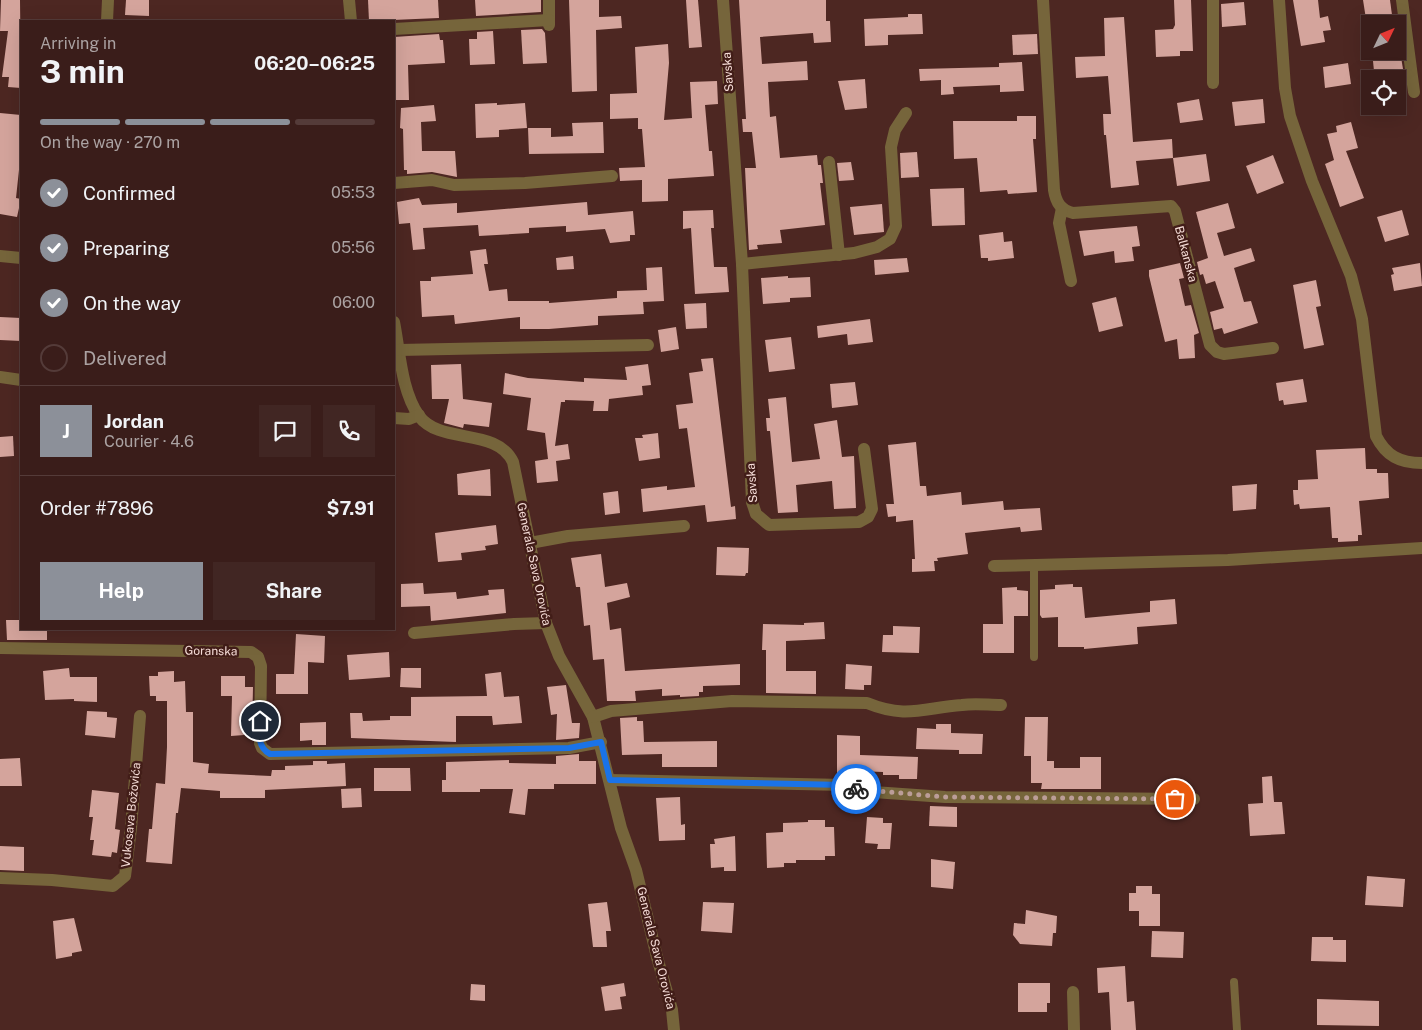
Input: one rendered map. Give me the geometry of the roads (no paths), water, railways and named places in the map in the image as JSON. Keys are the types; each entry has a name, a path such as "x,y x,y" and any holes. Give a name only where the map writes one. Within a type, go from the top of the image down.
{"street":[{"path":"107,20 108,0"},
{"path":"348,0 351,20"},
{"path":"395,29 549,23 549,0"},
{"name":"Savska","path":"723,0 742,264 752,502 756,514 769,526 859,522 865,520 872,509 864,449"},
{"path":"1043,0 1054,190 1055,197 1062,208 1059,223 1071,281"},
{"path":"1213,0 1213,83"},
{"path":"1279,0 1285,88 1290,116 1312,181 1353,284 1362,319 1376,436 1390,455 1400,461 1422,463"},
{"path":"1402,0 1414,92"},
{"path":"742,264 839,255 877,247 890,239 896,226 891,147 895,130 906,113"},
{"path":"829,162 839,255"},
{"path":"395,183 432,180 454,185 525,183 612,176"},
{"name":"Balkanska","path":"1062,208 1073,213 1082,213 1171,206 1175,211 1210,345 1218,352 1224,354 1273,348"},
{"path":"0,256 20,258"},
{"path":"395,328 405,382 419,415 409,419 395,418"},
{"path":"399,350 648,345"},
{"path":"0,377 20,380"},
{"name":"Generala Sava Orovića","path":"419,415 434,427 506,450 513,462 546,624 559,656 593,717 601,742 621,828 636,870 672,1010 674,1030"},
{"path":"530,543 568,536 684,526"},
{"path":"994,566 1228,560 1422,548"},
{"path":"414,633 514,624 546,624"},
{"name":"Goranska","path":"0,648 251,652 258,657 261,666 260,742 262,748 270,754 569,748 601,742"},
{"path":"593,717 611,711 732,701 867,703 887,712 919,713 962,704 1001,705"},
{"name":"Vukosava Božovića","path":"0,878 52,880 113,886 124,876 131,828 140,716"},
{"path":"610,780 845,785 860,791 945,797 1194,799"},
{"path":"1073,992 1074,1030"}],"lane":[{"path":"1034,565 1034,656"},
{"path":"1234,982 1237,1030"}]}
